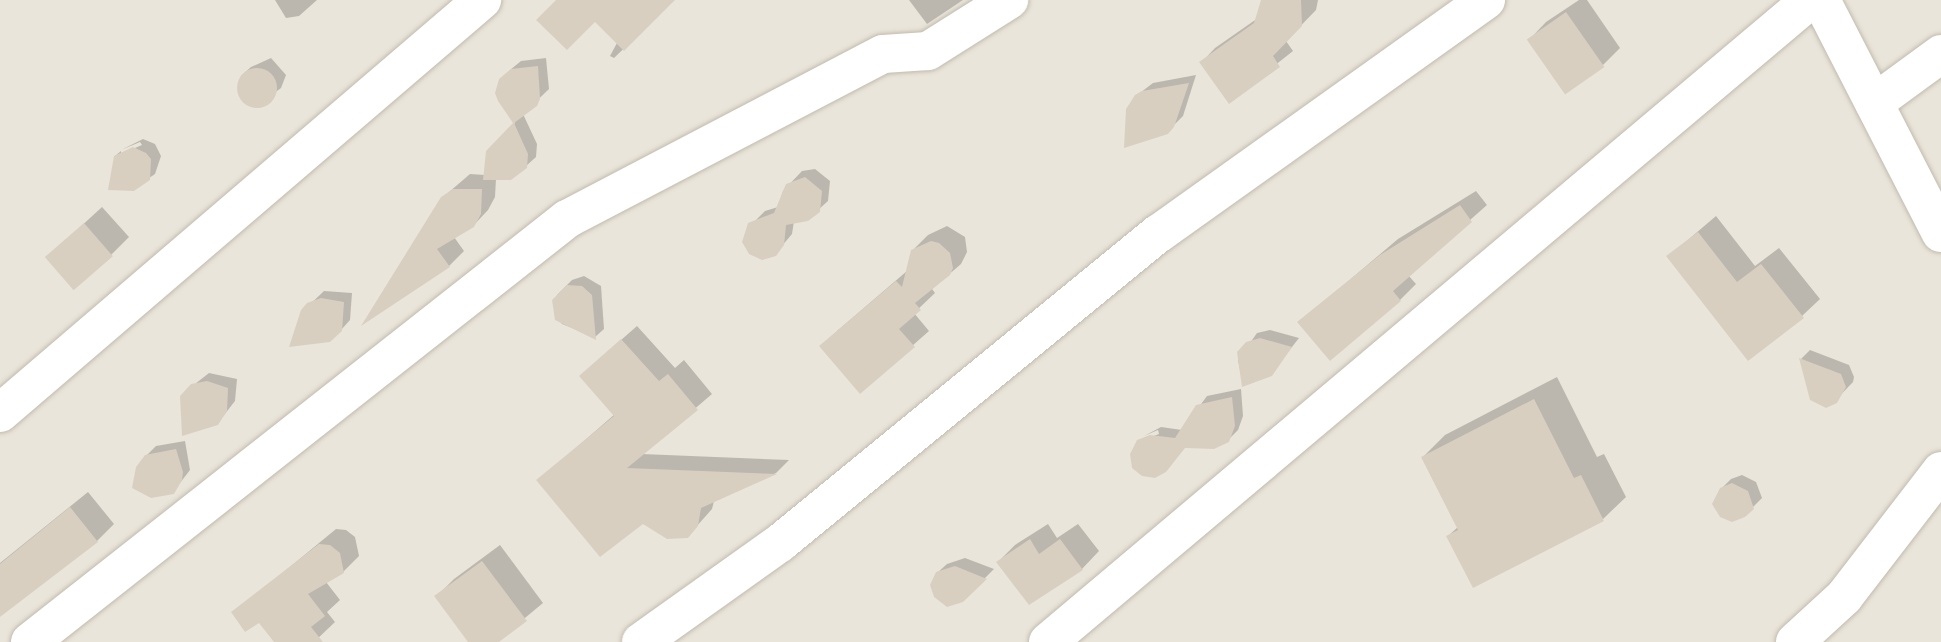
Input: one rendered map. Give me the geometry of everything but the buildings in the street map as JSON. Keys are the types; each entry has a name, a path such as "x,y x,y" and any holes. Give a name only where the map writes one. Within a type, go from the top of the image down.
{"street":[{"path":"0,413 482,0"},
{"path":"30,642 567,219 883,54 928,51 1009,0"},
{"path":"641,642 780,542 1158,233 1486,0"},
{"path":"1048,642 1810,0"},
{"path":"1821,0 1941,233"},
{"path":"1874,103 1941,54"},
{"path":"1795,642 1844,597 1941,471"}],"shaded area":[{"path":"0,0 1941,0 1941,642 0,642"}]}
